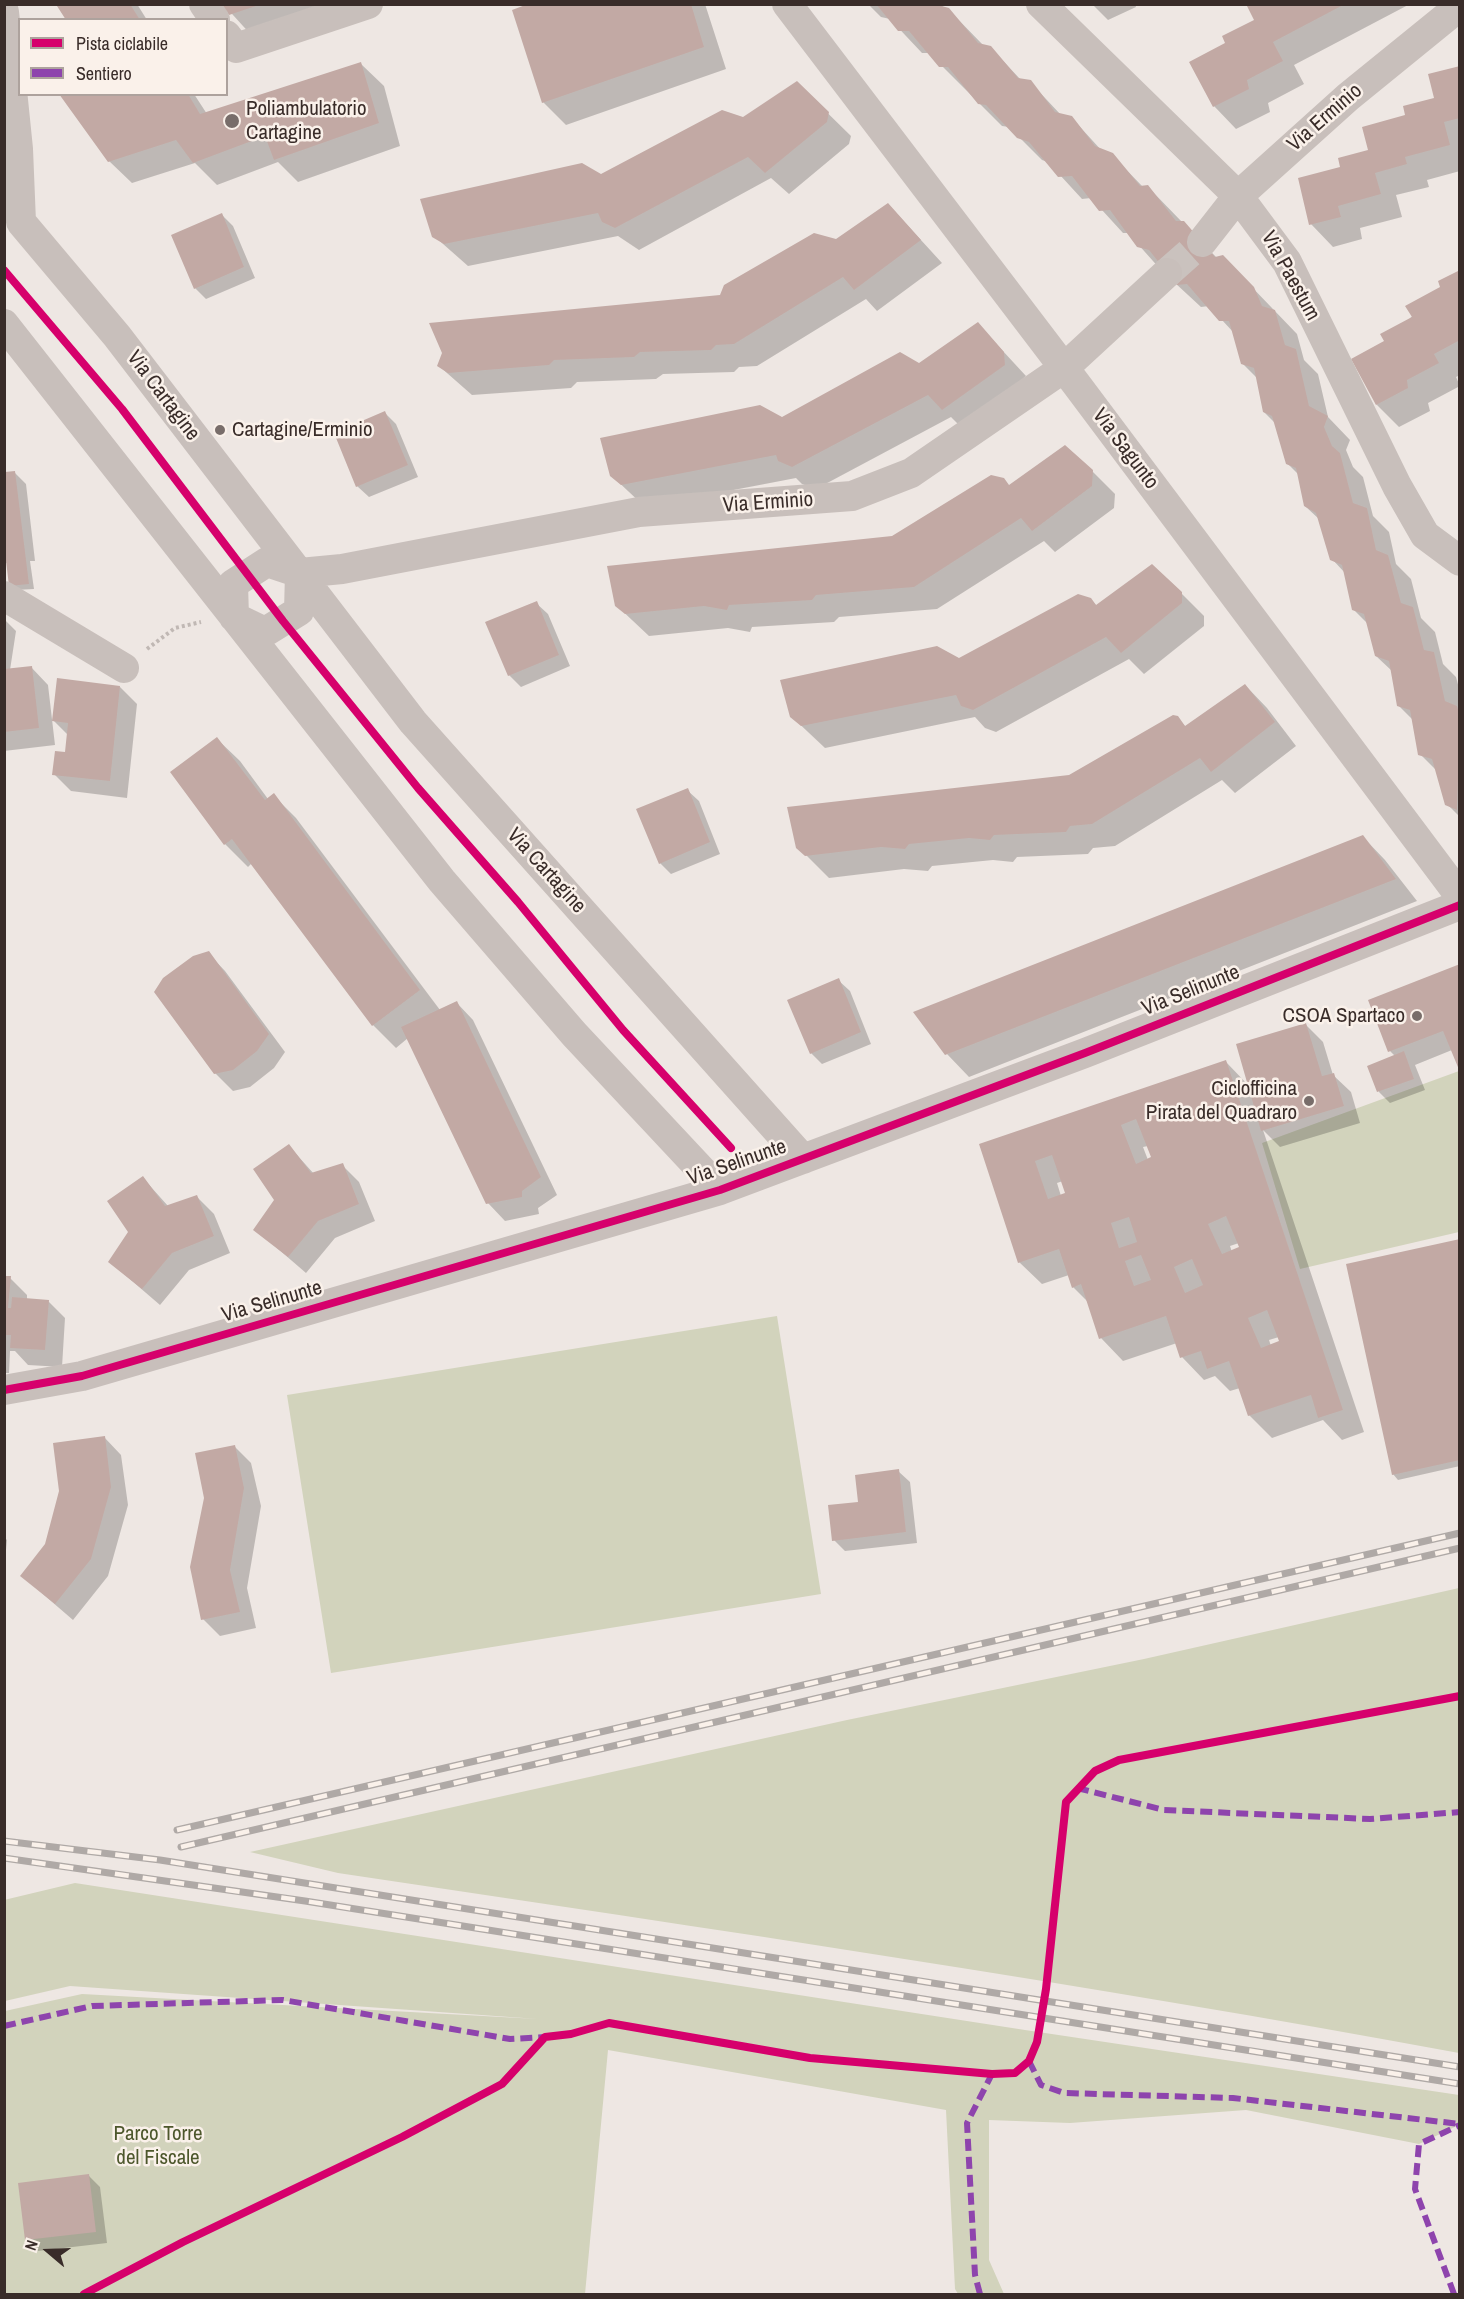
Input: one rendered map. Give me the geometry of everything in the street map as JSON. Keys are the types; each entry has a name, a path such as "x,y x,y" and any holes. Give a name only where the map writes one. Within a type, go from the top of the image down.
{"street":[{"path":"204,4 214,18"},
{"path":"228,38 236,48 368,4"},
{"name":"Via Sagunto","path":"787,4 1064,368 1460,896"},
{"name":"Via Paestum","path":"1041,4 1238,196 1287,262 1397,486 1425,536 1460,561"},
{"name":"Via Erminio","path":"1202,242 1238,196 1348,97 1460,6"},
{"name":"Via Cartagine","path":"4,12 18,149 13,224 117,336 413,722 803,1159"},
{"name":"Via Erminio","path":"300,573 342,569 639,512 852,496 911,473 1064,368 1167,273"},
{"path":"4,324 441,881 574,1034 720,1190"},
{"path":"267,562 300,573 299,611 265,632 234,617 233,584 267,562"},
{"path":"4,596 124,668"},
{"name":"Via Selinunte","path":"4,1390 82,1376 720,1190 1074,1057 1460,904"}],"green space":[{"path":"1459,1071 1459,1232 1300,1269 1262,1143"},
{"path":"777,1316 821,1594 331,1673 287,1395"},
{"path":"1459,1588 1459,2053 1040,1980 338,1873 250,1852 847,1720 1144,1659"},
{"name":"Parco Torre del Fiscale","path":"75,1883 1459,2095 1459,2125 1419,2144 1246,2110 1070,2123 989,2120 989,2260 1004,2294 958,2294 955,2289 946,2110 608,2050 585,2294 5,2294 5,2011 82,1994 538,2019 70,1986 5,2001 4,1900"}],"building":[{"path":"59,4 130,4 139,18 65,18 57,6"},
{"path":"221,4 259,4 259,5 229,15"},
{"path":"528,4 691,4 704,47 542,103 512,10"},
{"path":"876,4 934,4 949,8 978,43 991,46 1018,78 1031,80 1055,112 1072,116 1095,146 1113,153 1140,186 1148,185 1176,221 1184,221 1215,257 1223,255 1254,287 1262,306 1275,310 1285,345 1296,349 1309,406 1328,416 1324,427 1332,446 1340,453 1353,503 1367,508 1376,550 1388,555 1401,603 1413,607 1424,650 1434,652 1445,701 1457,706 1460,716 1457,810 1445,805 1432,759 1418,755 1410,710 1397,706 1389,661 1375,656 1364,614 1352,610 1342,565 1330,560 1316,513 1304,506 1296,468 1286,464 1272,416 1263,412 1254,368 1241,364 1229,321 1219,321 1187,284 1177,285 1149,250 1137,247 1110,210 1099,211 1072,176 1058,177 1029,142 1017,138 986,105 978,104 948,67 939,67 909,31 898,31"},
{"path":"1246,4 1345,4 1273,42 1283,61 1247,80 1249,89 1213,107 1189,62 1225,43 1222,36 1254,20"},
{"path":"361,62 379,123 274,160 265,136 193,163 176,140 108,162 60,96 189,96 200,114"},
{"path":"1460,66 1460,118 1444,122 1450,145 1405,157 1407,164 1375,173 1381,194 1338,206 1341,217 1309,225 1298,178 1340,167 1338,158 1368,150 1362,127 1405,115 1403,106 1434,98 1428,74"},
{"path":"797,81 829,112 827,122 765,173 748,157 615,228 602,222 598,213 444,244 432,237 420,199 582,163 601,174 722,110 743,117"},
{"path":"888,203 921,240 854,290 843,277 734,344 716,345 711,350 640,352 634,357 554,360 549,365 448,373 437,366 442,353 429,323 720,295 724,285 814,233 836,239"},
{"path":"222,213 244,267 194,289 171,235"},
{"path":"1460,270 1460,340 1434,354 1439,363 1407,380 1408,388 1376,405 1351,359 1384,341 1380,334 1412,317 1405,306 1440,287 1438,281"},
{"path":"978,322 1004,352 1005,365 942,410 928,395 792,467 778,461 776,455 621,485 610,476 600,438 760,405 782,417 900,352 919,363"},
{"path":"385,411 408,465 356,487 334,433"},
{"path":"1065,445 1093,470 1092,486 1032,531 1021,518 914,587 816,595 812,600 729,605 727,610 704,606 625,614 615,606 607,566 892,536 991,475 1004,478 1009,485"},
{"path":"15,471 29,584 9,586 5,552 5,472"},
{"path":"1152,564 1182,592 1182,603 1121,653 1106,637 973,710 961,706 956,695 801,726 790,717 780,680 937,646 959,658 1078,594 1091,598 1096,605"},
{"path":"537,601 559,655 508,676 485,622"},
{"path":"32,666 39,728 4,732 4,669"},
{"path":"57,678 120,686 110,781 52,775 55,751 65,752 68,723 52,721"},
{"path":"1245,684 1275,722 1211,772 1200,758 1092,824 1070,826 1066,832 994,835 990,840 969,838 909,844 905,849 881,847 805,856 796,848 787,807 1069,775 1173,715 1178,716 1185,726"},
{"path":"217,737 265,800 274,793 420,990 372,1026 232,839 224,845 170,772"},
{"path":"688,788 710,842 659,864 636,809"},
{"path":"1363,835 1396,879 945,1055 913,1012"},
{"path":"209,951 269,1034 257,1051 233,1070 214,1074 154,992 163,978 193,956"},
{"name":"CSOA Spartaco","path":"1460,964 1460,1072 1443,1031 1388,1052 1368,1000"},
{"path":"839,978 861,1032 810,1054 787,1000"},
{"path":"457,1001 541,1177 522,1191 522,1197 486,1204 401,1027"},
{"path":"1306,1023 1322,1076 1334,1073 1344,1106 1261,1131 1236,1044"},
{"path":"1404,1051 1414,1079 1377,1092 1367,1066"},
{"path":"1226,1060 1343,1410 1318,1418 1311,1395 1248,1416 1229,1361 1207,1369 1201,1351 1180,1358 1166,1316 1099,1339 1081,1284 1072,1288 1059,1249 1018,1263 979,1144","holes":["1136,1119 1151,1157 1136,1164 1121,1125","1052,1155 1065,1193 1048,1199 1035,1161","1226,1216 1239,1247 1222,1254 1208,1224","1129,1217 1137,1242 1119,1248 1111,1223","1141,1255 1151,1280 1134,1286 1125,1261","1192,1259 1203,1285 1185,1293 1174,1267","1267,1310 1279,1341 1261,1348 1248,1318"]},
{"path":"289,1144 311,1173 343,1163 359,1204 318,1221 288,1257 253,1230 274,1200 253,1169"},
{"path":"143,1176 165,1206 197,1195 214,1236 172,1253 142,1289 108,1262 128,1232 107,1201"},
{"path":"1460,1239 1460,1460 1392,1475 1346,1264"},
{"path":"4,1276 11,1276 8,1308 11,1308 12,1297 49,1300 45,1350 10,1348 11,1335 4,1335"},
{"path":"105,1436 111,1487 91,1559 55,1604 20,1576 45,1544 59,1491 53,1443"},
{"path":"235,1445 244,1488 230,1570 240,1612 201,1620 190,1567 204,1498 195,1453"},
{"path":"899,1469 906,1532 832,1541 828,1505 858,1502 855,1475"},
{"path":"89,2174 96,2232 25,2240 18,2183"}],"tunnel":[{"path":"1167,273 1202,242"}],"railway":[{"path":"177,1830 1460,1533"},
{"path":"181,1847 1460,1548"},
{"path":"4,1841 160,1860 1460,2067"},
{"path":"4,1858 305,1901 1460,2084"}],"marked path":[{"path":"1077,1788 1164,1810 1370,1819 1460,1812"},
{"path":"4,2026 92,2006 283,2000 510,2039 545,2037"},
{"path":"1029,2061 1041,2085 1064,2093 1233,2098 1460,2124"},
{"path":"980,2294 975,2275 967,2123 992,2074"},
{"path":"1454,2294 1415,2189 1419,2144 1460,2125"}],"cycle path":[{"path":"4,270 122,409 283,621 418,788 518,902 623,1030 731,1148"},
{"path":"4,1390 82,1376 720,1190 1085,1053 1460,905"},
{"path":"84,2294 183,2242 402,2137 502,2084 545,2037 571,2034 609,2023 810,2058 992,2074 1015,2073 1029,2061 1037,2042 1046,1989 1066,1802 1095,1771 1119,1760 1460,1696"}],"place":[{"name":"Poliambulatorio Cartagine","path":"232,121"},
{"name":"Cartagine/Erminio","path":"220,430"},
{"name":"CSOA Spartaco","path":"1417,1016"},
{"name":"Ciclofficina Pirata del Quadraro","path":"1309,1101"}]}
